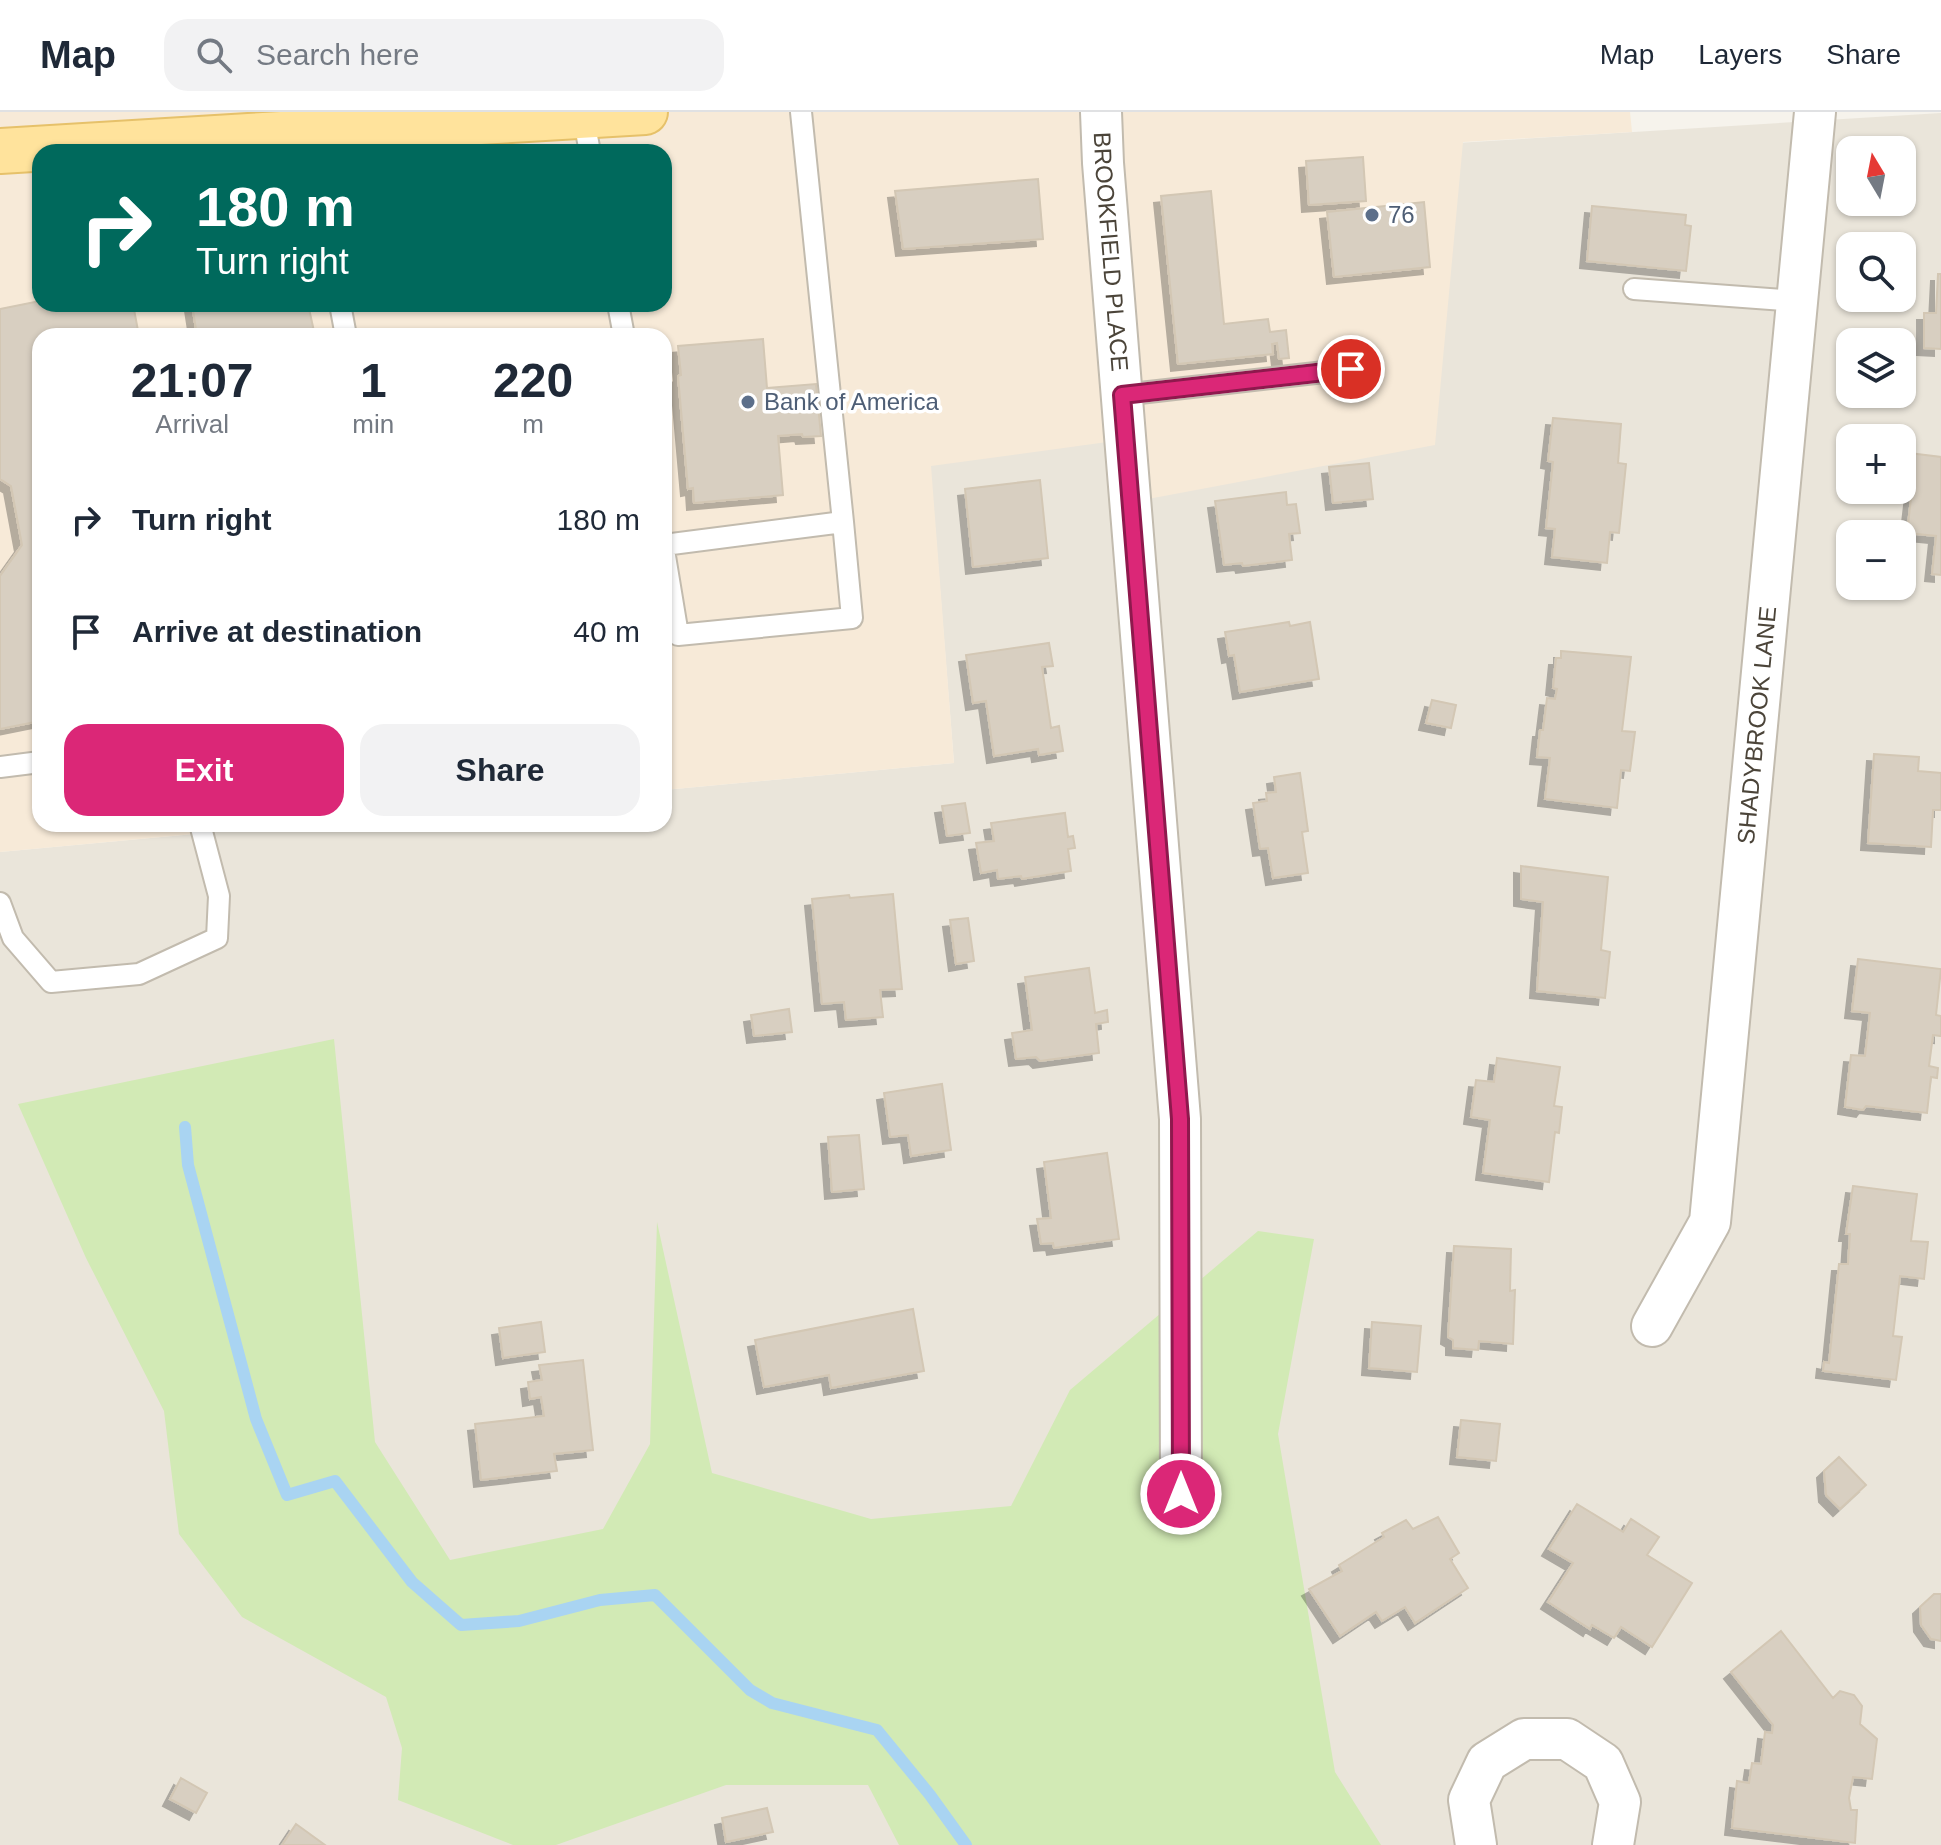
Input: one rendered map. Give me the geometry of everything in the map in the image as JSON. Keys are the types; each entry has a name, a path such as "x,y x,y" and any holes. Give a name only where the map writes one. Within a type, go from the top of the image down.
{"main road":[{"path":"243,144 313,142 378,120 586,134 645,112"},
{"path":"0,151 32,150"}],"street":[{"name":"BROOKFIELD PLACE","path":"1101,112 1180,1119 1181,1494"},
{"name":"SHADYBROOK LANE","path":"1652,1326 1710,1222 1815,112"},
{"path":"1476,1845 1469,1800 1487,1762 1524,1739 1567,1739 1603,1763 1620,1802 1613,1845"}],"lane":[{"path":"672,597 678,635 852,618 801,112"},
{"path":"1634,289 1797,301"},
{"path":"1122,395 1351,369"},
{"path":"672,546 843,522"},
{"path":"0,767 32,763"},
{"path":"0,903 13,938 51,982 139,974 217,938 219,896 202,832"}],"shaded area":[{"path":"0,112 1630,112 1632,132 1463,142 1435,445 1148,499 1144,437 931,466 954,763 672,789 672,328 32,328 32,832 216,832 0,852"},
{"path":"1941,113 1941,1845 0,1845 0,852 216,832 672,832 672,789 954,763 907,177"}],"green space":[{"path":"334,1039 375,1442 450,1560 603,1529 650,1444 657,1222 712,1473 871,1519 1011,1506 1070,1390 1258,1231 1314,1239 1278,1434 1335,1772 1381,1845 899,1845 868,1785 726,1785 556,1845 513,1845 398,1800 402,1748 386,1697 242,1617 179,1534 164,1411 86,1258 18,1104"}],"building":[{"path":"1363,157 1366,201 1309,205 1306,161"},
{"path":"1038,179 1043,239 903,249 895,191"},
{"path":"1211,191 1224,324 1268,319 1270,332 1286,330 1289,358 1279,359 1277,343 1272,344 1273,354 1178,364 1161,196"},
{"path":"1424,202 1430,267 1334,277 1327,212"},
{"path":"1592,206 1686,215 1685,225 1691,226 1686,271 1587,261"},
{"path":"1938,274 1941,274 1941,349 1924,348 1924,313 1936,313"},
{"path":"32,303 32,312 134,312 138,328 32,328 32,723 0,729 0,576 22,545 11,486 0,479 0,309"},
{"path":"193,312 310,312 313,328 196,328"},
{"path":"763,339 767,388 816,384 821,436 778,436 783,495 694,503 693,488 688,489 678,346"},
{"path":"1553,418 1621,424 1618,463 1626,464 1619,533 1610,532 1607,563 1552,557 1555,529 1546,528 1553,462 1548,461"},
{"path":"1916,454 1941,457 1941,575 1932,574 1936,536 1916,534 1916,520 1909,520 1910,504 1916,504"},
{"path":"1369,463 1373,499 1333,503 1329,467"},
{"path":"1040,480 1048,558 973,567 965,489"},
{"path":"1286,492 1287,505 1296,504 1300,533 1289,534 1292,560 1224,565 1215,501"},
{"path":"1289,622 1290,626 1310,622 1319,679 1240,692 1234,655 1229,656 1225,632"},
{"path":"1049,643 1053,666 1042,667 1051,728 1059,726 1063,751 1039,755 1038,749 994,756 986,701 973,703 966,655"},
{"path":"1561,651 1631,657 1622,731 1635,732 1630,771 1621,770 1617,808 1545,799 1550,758 1537,757 1547,698 1555,699 1556,658 1561,658"},
{"path":"1432,700 1456,705 1451,728 1426,723"},
{"path":"1874,754 1919,757 1918,771 1941,773 1941,810 1933,810 1931,847 1868,843"},
{"path":"1300,773 1308,831 1302,832 1308,873 1273,878 1268,848 1260,849 1253,803 1267,801 1266,793 1276,792 1274,777"},
{"path":"965,803 970,833 947,836 942,806"},
{"path":"1065,813 1068,837 1073,836 1075,848 1068,849 1071,871 1022,879 1021,876 998,879 997,870 981,873 976,843 994,841 991,823"},
{"path":"1521,866 1608,877 1601,950 1610,952 1605,998 1537,991 1543,902 1521,899"},
{"path":"893,894 902,989 880,990 883,1017 846,1020 844,1002 822,1004 812,899"},
{"path":"968,918 974,961 956,964 950,920"},
{"path":"1858,959 1941,969 1936,1015 1941,1016 1941,1036 1933,1035 1929,1066 1938,1068 1937,1078 1931,1077 1927,1113 1866,1106 1863,1110 1845,1107 1851,1055 1865,1056 1870,1013 1852,1011"},
{"path":"1089,968 1095,1013 1107,1010 1108,1022 1096,1024 1099,1053 1040,1061 1036,1057 1016,1059 1012,1033 1032,1030 1025,977"},
{"path":"789,1009 792,1032 754,1036 751,1015"},
{"path":"1497,1058 1560,1067 1554,1106 1562,1107 1559,1133 1555,1132 1549,1182 1483,1173 1490,1120 1471,1117 1476,1080 1494,1082"},
{"path":"942,1084 951,1150 911,1156 908,1135 890,1137 884,1093"},
{"path":"859,1135 864,1189 832,1192 828,1137"},
{"path":"1107,1153 1119,1239 1054,1248 1053,1243 1041,1244 1037,1219 1051,1218 1044,1162"},
{"path":"1853,1186 1917,1194 1911,1241 1928,1242 1924,1279 1900,1276 1893,1336 1902,1337 1896,1380 1823,1371 1824,1362 1829,1363 1839,1264 1848,1264 1850,1234 1846,1234"},
{"path":"1454,1246 1511,1249 1510,1291 1515,1290 1513,1344 1479,1341 1478,1350 1453,1348 1453,1340 1448,1337"},
{"path":"913,1309 924,1371 831,1388 829,1375 764,1387 755,1340"},
{"path":"541,1322 545,1352 503,1358 499,1328"},
{"path":"1372,1322 1421,1326 1417,1372 1369,1368"},
{"path":"583,1360 593,1450 554,1454 557,1471 481,1480 475,1424 544,1416 541,1397 530,1399 528,1382 542,1380 539,1365"},
{"path":"1461,1420 1500,1424 1496,1461 1457,1457"},
{"path":"1839,1457 1866,1485 1840,1509 1826,1495 1824,1471"},
{"path":"1577,1504 1623,1532 1631,1519 1659,1537 1647,1555 1692,1583 1652,1647 1621,1627 1614,1638 1592,1625 1590,1629 1548,1602 1573,1563 1549,1549"},
{"path":"1438,1517 1459,1553 1450,1559 1468,1588 1415,1623 1405,1607 1382,1621 1376,1612 1340,1636 1309,1589 1342,1571 1339,1565 1384,1537 1382,1533 1406,1520 1413,1529"},
{"path":"1934,1594 1941,1594 1941,1641 1931,1639 1921,1625 1920,1607"},
{"path":"1781,1631 1833,1698 1840,1691 1854,1695 1862,1706 1860,1724 1877,1739 1872,1779 1853,1777 1849,1798 1851,1810 1857,1810 1855,1843 1732,1828 1737,1781 1749,1783 1752,1763 1761,1764 1765,1732 1772,1733 1773,1725 1731,1672"},
{"path":"181,1778 207,1793 196,1813 170,1799"},
{"path":"767,1808 773,1832 726,1842 722,1818"},
{"path":"296,1824 325,1845 282,1845"}],"waterway":[{"path":"185,1127 188,1165 256,1419 287,1495 335,1481 412,1582 461,1625 519,1621 600,1600 655,1595 750,1690 772,1703 877,1730 966,1845"}],"place":[{"name":"76","path":"1372,215"},
{"name":"Bank of America","path":"748,402"}],"route":[{"path":"1181,1494 1180,1119 1122,395 1351,369"}]}
